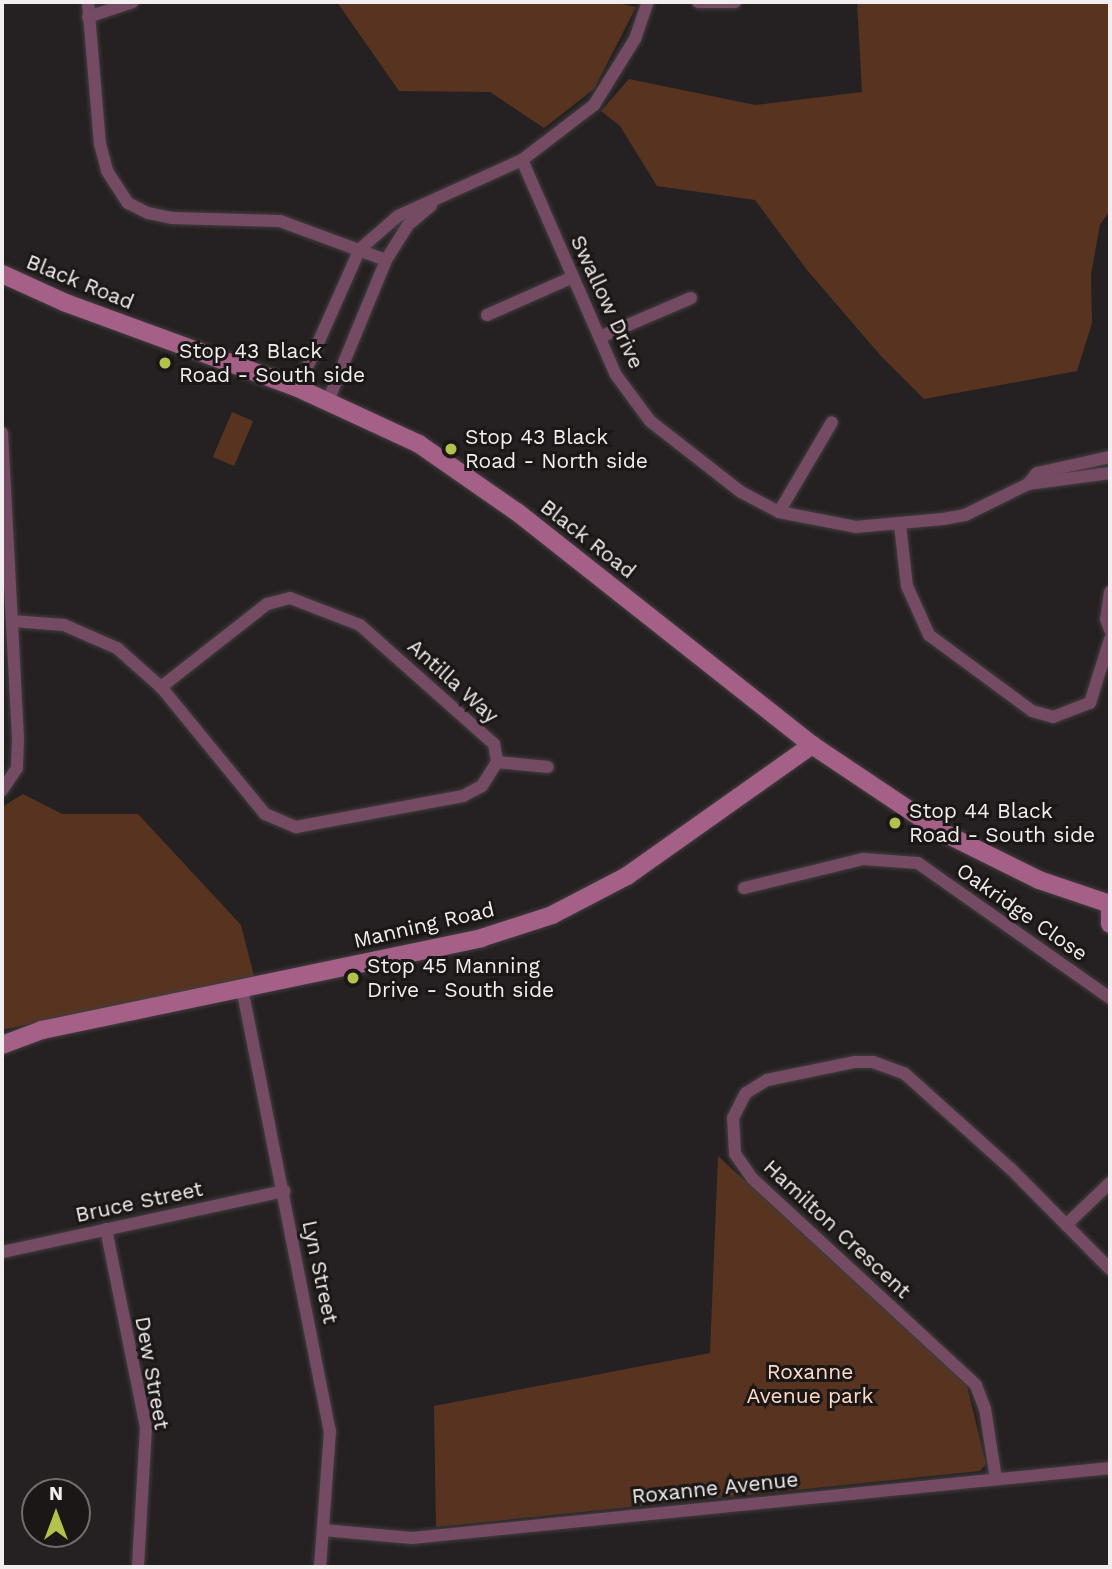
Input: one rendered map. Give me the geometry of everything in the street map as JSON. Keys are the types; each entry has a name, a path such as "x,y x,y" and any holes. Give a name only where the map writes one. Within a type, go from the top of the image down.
{"main road":[{"name":"Black Road","path":"3,278 298,388 419,444 517,512 812,745 942,832 1039,880 1110,903"},
{"name":"Manning Road","path":"2,1045 42,1030 481,938 552,915 627,876 812,745"},
{"path":"1110,903 1110,924"}],"street":[{"path":"88,2 100,144 107,171 128,202 148,213 171,218 280,221 386,260"},
{"path":"88,18 133,2"},
{"path":"298,388 360,249 398,216 522,160 594,105 635,39 648,2"},
{"path":"698,2 735,2"},
{"name":"Swallow Drive","path":"522,160 616,375 650,421 741,492 779,512 856,527 900,525 965,515 1028,484 1110,473"},
{"path":"328,401 386,260 408,225 442,196"},
{"path":"487,315 573,277"},
{"path":"600,337 691,298"},
{"path":"779,512 832,422"},
{"path":"2,433 17,768 2,790"},
{"name":"Swallow Drive","path":"1028,484 1037,473 1110,457"},
{"path":"900,525 906,586 929,635 1032,711 1053,717 1090,703 1110,639"},
{"path":"1110,592 1106,619 1110,630"},
{"name":"Antilla Way","path":"161,687 267,604 290,598 360,625 494,744 497,762"},
{"path":"12,621 64,625 117,648 161,687 265,814 296,827 463,796 482,786 497,762 548,766"},
{"name":"Oakridge Close","path":"744,888 863,859 919,863 1110,998"},
{"name":"Lyn Street","path":"242,988 330,1431 320,1567"},
{"name":"Hamilton Crescent","path":"996,1479 985,1409 976,1385 752,1178 735,1154 733,1118 746,1093 767,1080 873,1062 904,1073 1110,1269"},
{"path":"1066,1225 1110,1183"},
{"name":"Bruce Street","path":"2,1252 284,1191"},
{"name":"Dew Street","path":"106,1229 146,1427 138,1567"},
{"name":"Roxanne Avenue","path":"323,1530 412,1538 1110,1468"}],"green space":[{"path":"337,2 613,2 636,7 594,89 544,128 490,92 399,91"},
{"path":"857,2 1110,2 1110,211 1100,224 1091,275 1092,323 1077,371 924,399 881,356 807,270 755,200 657,186 620,126 601,111 629,79 755,105 862,92"},
{"path":"232,412 253,421 234,466 213,457"},
{"path":"23,794 62,814 138,814 241,925 254,976 2,1030 2,807"},
{"name":"Roxanne Avenue park","path":"718,1156 967,1386 986,1464 980,1471 436,1527 434,1406 710,1353"}],"place":[{"name":"Stop 43 Black Road - South side","path":"165,363"},
{"name":"Stop 43 Black Road - North side","path":"451,449"},
{"name":"Stop 44 Black Road - South side","path":"895,823"},
{"name":"Stop 45 Manning Drive - South side","path":"353,978"}]}
